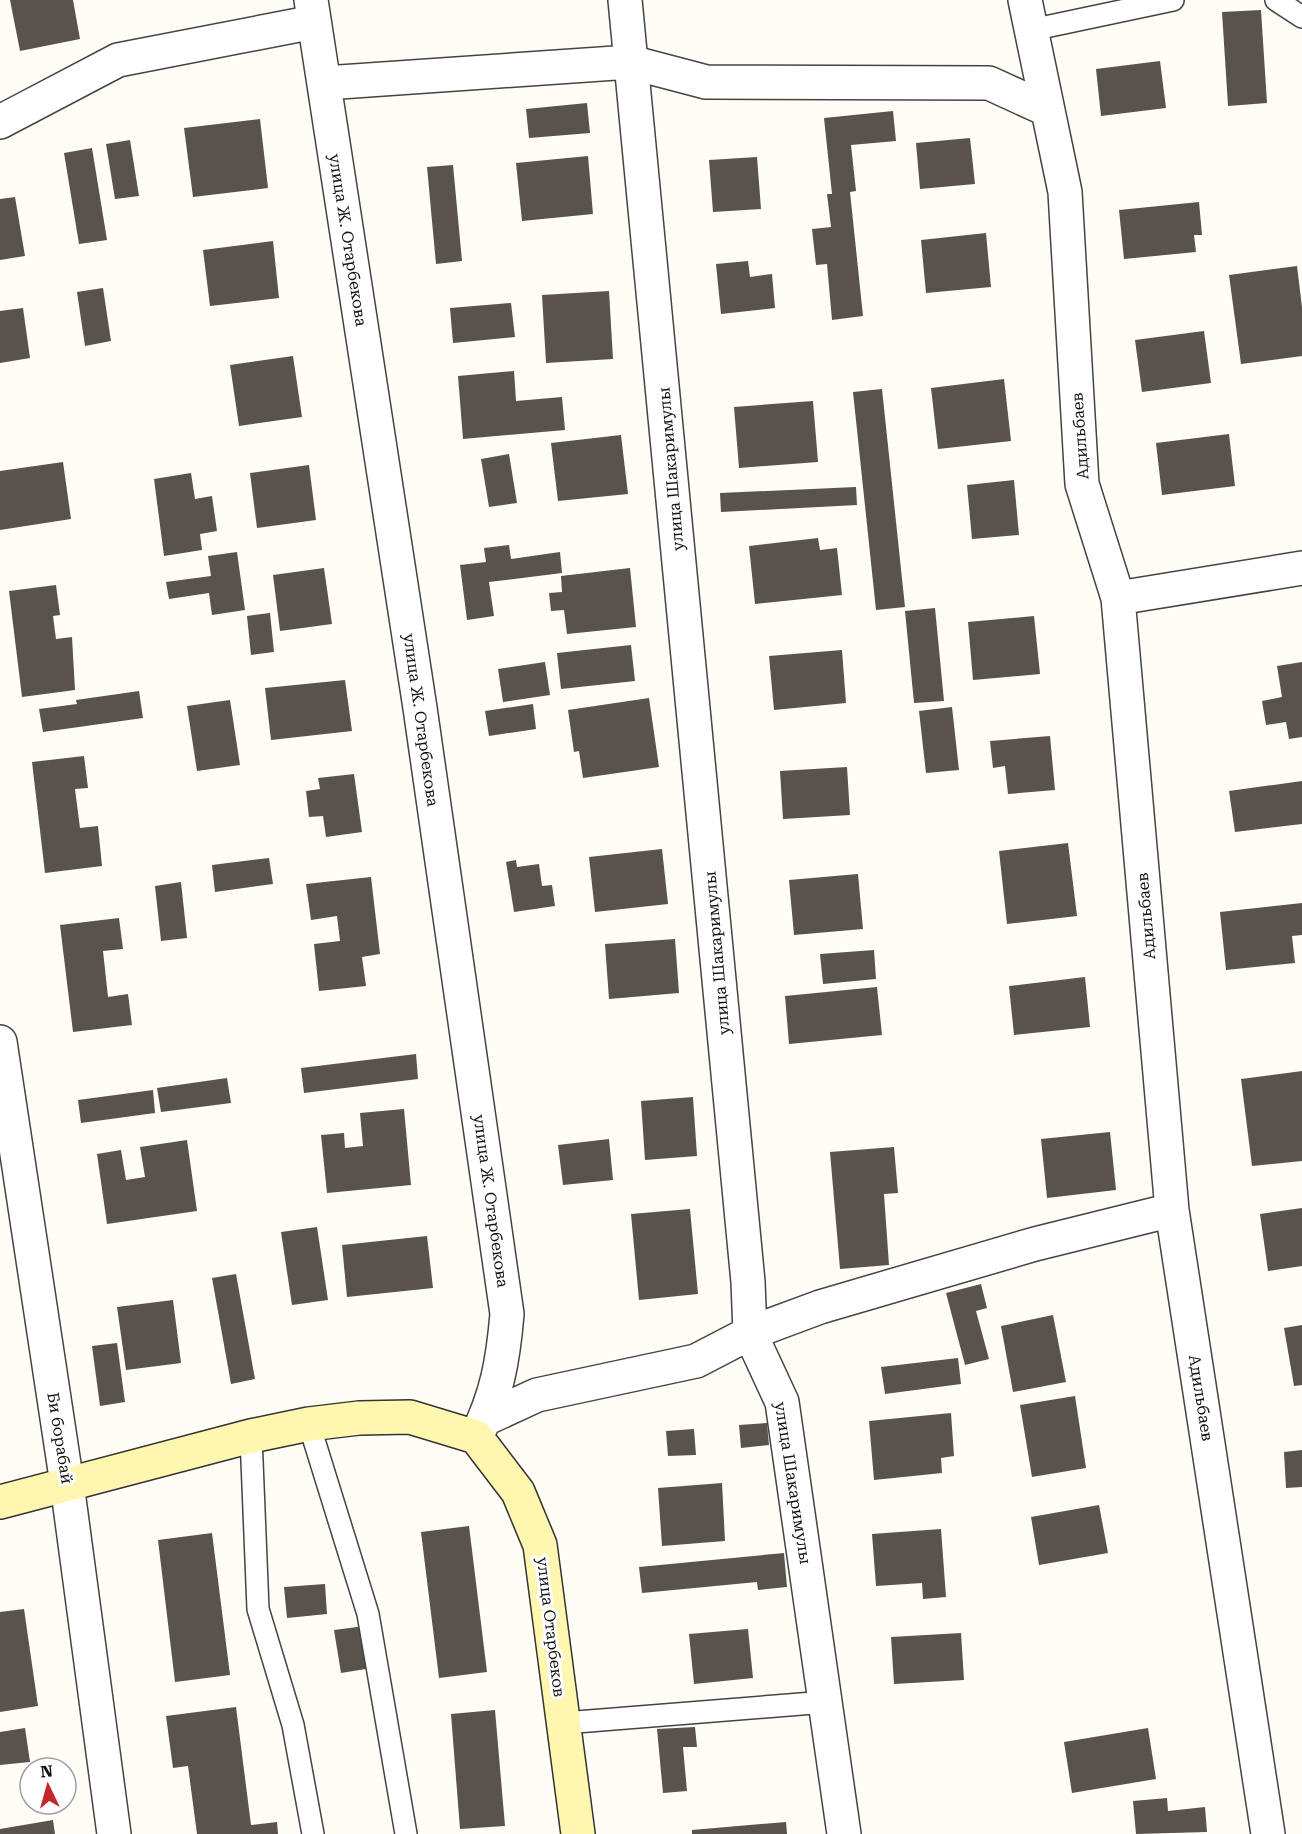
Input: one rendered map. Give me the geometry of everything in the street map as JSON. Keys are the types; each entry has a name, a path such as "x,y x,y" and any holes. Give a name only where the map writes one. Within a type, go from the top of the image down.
{"main road":[{"path":"0,1502 251,1436 309,1424 359,1418 410,1417 480,1428"},
{"name":"улица Отарбеков","path":"480,1428 518,1492 540,1545 578,1834"}],"street":[{"name":"улица Шакаримулы","path":"625,0 748,1282 750,1333 782,1402 844,1834"},
{"path":"0,122 118,60 313,11"},
{"name":"улица Ж. Отарбекова","path":"313,11 420,708 507,1314 503,1362 480,1428"},
{"name":"Адильбаев","path":"1028,15 1065,192 1082,484 1118,598 1172,1210 1268,1834"},
{"path":"325,83 630,62 706,82 989,83 1048,110"},
{"path":"1118,598 1302,568"},
{"name":"Би борабай","path":"0,1042 67,1484 114,1834"},
{"path":"480,1428 537,1395 696,1361 750,1333 820,1308 1035,1244 1172,1210"}],"lane":[{"path":"1028,15 1173,0"},
{"path":"1276,0 1302,17"},
{"path":"309,1424 368,1614 406,1834"},
{"path":"251,1436 258,1610 293,1725 313,1834"},
{"path":"564,1723 826,1702"}],"building":[{"path":"10,0 73,0 80,39 20,51"},
{"path":"1261,10 1267,103 1228,106 1222,12"},
{"path":"1160,61 1166,108 1101,116 1096,69"},
{"path":"587,103 590,133 529,138 526,109"},
{"path":"893,111 896,141 851,145 856,191 850,192 863,316 832,320 827,264 816,265 812,229 831,227 827,194 832,194 824,118"},
{"path":"260,119 268,188 193,197 184,128"},
{"path":"970,138 975,184 920,189 916,143"},
{"path":"130,140 139,196 115,199 106,144"},
{"path":"92,148 107,240 79,244 64,153"},
{"path":"588,156 593,214 522,221 516,163"},
{"path":"757,157 761,209 713,212 709,160"},
{"path":"453,165 462,261 436,264 427,167"},
{"path":"15,197 25,256 0,260 0,199"},
{"path":"1199,202 1202,235 1194,235 1196,252 1124,259 1119,210"},
{"path":"986,233 991,287 926,293 921,240"},
{"path":"273,241 279,298 210,306 203,250"},
{"path":"748,261 750,277 772,274 775,308 721,314 716,264"},
{"path":"1297,266 1302,307 1302,356 1241,364 1229,275"},
{"path":"103,288 111,341 85,346 77,292"},
{"path":"609,291 613,359 546,363 542,295"},
{"path":"511,303 515,337 453,343 450,308"},
{"path":"23,308 30,358 0,363 0,311"},
{"path":"1204,331 1211,383 1142,392 1135,340"},
{"path":"293,356 302,417 239,426 230,365"},
{"path":"514,371 516,401 562,397 565,430 463,439 458,376"},
{"path":"1004,379 1011,441 938,449 931,388"},
{"path":"882,389 905,607 876,610 853,392"},
{"path":"813,401 818,462 739,468 734,407"},
{"path":"1229,434 1235,486 1162,495 1156,443"},
{"path":"621,435 628,494 558,501 551,443"},
{"path":"509,454 517,503 489,507 481,459"},
{"path":"63,462 71,519 0,530 0,471"},
{"path":"309,465 316,520 257,528 250,473"},
{"path":"191,473 195,499 212,496 217,531 200,534 202,550 164,556 154,479"},
{"path":"1014,480 1019,535 972,539 967,485"},
{"path":"856,487 857,505 721,512 720,493"},
{"path":"818,538 820,550 837,548 842,595 755,604 749,546"},
{"path":"509,545 511,559 560,552 562,573 489,582 494,616 467,620 460,565 486,562 484,548"},
{"path":"237,552 245,610 212,615 209,593 169,599 166,582 211,576 208,556"},
{"path":"324,568 332,624 280,631 273,575"},
{"path":"630,568 636,627 567,634 564,610 551,611 549,593 562,592 561,576"},
{"path":"56,585 60,615 53,616 56,639 72,637 75,690 22,697 9,591"},
{"path":"935,608 944,701 914,703 905,611"},
{"path":"270,613 274,652 251,655 247,616"},
{"path":"1034,616 1040,674 973,680 968,622"},
{"path":"631,645 635,681 561,689 557,653"},
{"path":"842,650 846,703 774,710 769,656"},
{"path":"545,662 550,695 503,702 498,669"},
{"path":"1302,662 1302,737 1289,739 1286,722 1266,725 1262,701 1282,697 1277,666"},
{"path":"345,680 352,731 271,740 265,688"},
{"path":"139,691 143,718 43,732 39,709 77,704 76,700"},
{"path":"649,698 659,767 583,778 579,751 574,752 568,710"},
{"path":"230,700 240,765 197,771 187,706"},
{"path":"533,704 536,729 489,736 485,711"},
{"path":"952,707 959,770 926,773 919,711"},
{"path":"1050,736 1055,790 1008,794 1005,766 993,768 990,741"},
{"path":"84,756 88,788 75,789 80,828 98,826 102,866 45,873 32,762"},
{"path":"847,767 850,815 783,819 780,771"},
{"path":"354,774 362,832 326,837 323,816 309,817 306,791 320,789 318,778"},
{"path":"1302,781 1302,824 1235,832 1229,791"},
{"path":"1068,843 1077,916 1007,924 999,851"},
{"path":"662,849 668,904 595,912 589,857"},
{"path":"269,858 273,884 215,892 212,865"},
{"path":"516,860 517,867 539,864 542,886 552,885 555,906 514,912 506,862"},
{"path":"858,874 863,929 794,935 789,880"},
{"path":"371,877 380,954 362,957 366,986 319,991 314,944 340,941 337,916 311,920 306,884"},
{"path":"181,882 187,938 161,941 155,886"},
{"path":"1302,903 1302,935 1292,936 1295,963 1226,970 1220,912"},
{"path":"119,918 123,949 103,951 108,997 128,994 132,1025 73,1032 60,925"},
{"path":"675,939 679,993 609,999 605,944"},
{"path":"874,950 876,979 823,984 820,954"},
{"path":"1085,977 1090,1027 1014,1035 1009,986"},
{"path":"877,987 882,1035 789,1044 785,996"},
{"path":"416,1054 418,1079 304,1093 301,1068"},
{"path":"1302,1071 1302,1161 1252,1166 1241,1079"},
{"path":"227,1078 231,1103 161,1112 157,1088"},
{"path":"153,1090 155,1113 81,1123 78,1100"},
{"path":"693,1097 697,1156 645,1160 641,1101"},
{"path":"404,1109 411,1185 327,1193 321,1135 344,1133 345,1148 363,1146 360,1113"},
{"path":"1110,1132 1116,1190 1047,1198 1041,1139"},
{"path":"609,1139 613,1180 563,1185 558,1145"},
{"path":"187,1140 197,1211 107,1224 97,1154 121,1150 126,1180 145,1177 140,1147"},
{"path":"894,1147 898,1193 884,1194 889,1265 840,1269 830,1152"},
{"path":"1302,1208 1302,1266 1268,1271 1260,1214"},
{"path":"690,1209 698,1294 639,1300 631,1214"},
{"path":"317,1227 328,1300 292,1305 281,1232"},
{"path":"427,1236 433,1288 347,1297 342,1245"},
{"path":"236,1274 255,1379 231,1384 212,1278"},
{"path":"981,1284 987,1308 976,1311 989,1359 965,1365 946,1293"},
{"path":"173,1300 181,1363 126,1370 117,1307"},
{"path":"1053,1315 1066,1382 1013,1392 1001,1326"},
{"path":"1302,1325 1302,1385 1294,1386 1284,1328"},
{"path":"117,1343 125,1402 100,1406 92,1346"},
{"path":"958,1358 961,1384 885,1394 881,1367"},
{"path":"1075,1396 1086,1468 1032,1477 1020,1405"},
{"path":"951,1413 954,1456 941,1458 942,1473 874,1480 869,1421"},
{"path":"767,1423 769,1445 741,1448 739,1425"},
{"path":"694,1429 696,1455 668,1456 666,1431"},
{"path":"1302,1450 1302,1487 1286,1488 1284,1452"},
{"path":"722,1483 725,1541 662,1546 658,1488"},
{"path":"1099,1505 1108,1553 1039,1565 1031,1517"},
{"path":"469,1526 487,1672 439,1678 421,1532"},
{"path":"941,1529 946,1597 923,1599 922,1583 876,1586 872,1534"},
{"path":"212,1533 230,1675 175,1682 158,1540"},
{"path":"784,1553 787,1587 758,1590 757,1582 642,1593 639,1567"},
{"path":"325,1584 327,1614 287,1618 284,1587"},
{"path":"24,1609 38,1706 0,1712 0,1612"},
{"path":"365,1626 372,1668 341,1673 334,1630"},
{"path":"748,1629 753,1678 694,1684 689,1634"},
{"path":"961,1633 964,1680 894,1684 891,1637"},
{"path":"236,1707 251,1825 277,1822 278,1834 197,1834 188,1766 173,1768 166,1716"},
{"path":"495,1710 505,1826 460,1829 451,1714"},
{"path":"695,1727 697,1747 683,1747 687,1791 663,1793 657,1729"},
{"path":"25,1728 29,1756 18,1756 18,1763 0,1765 0,1732"},
{"path":"1148,1728 1156,1779 1072,1793 1064,1742"},
{"path":"1167,1798 1168,1811 1205,1807 1207,1832 1136,1834 1133,1801"},
{"path":"53,1820 55,1834 0,1834 0,1829"},
{"path":"786,1822 787,1834 692,1834 692,1830"}]}
